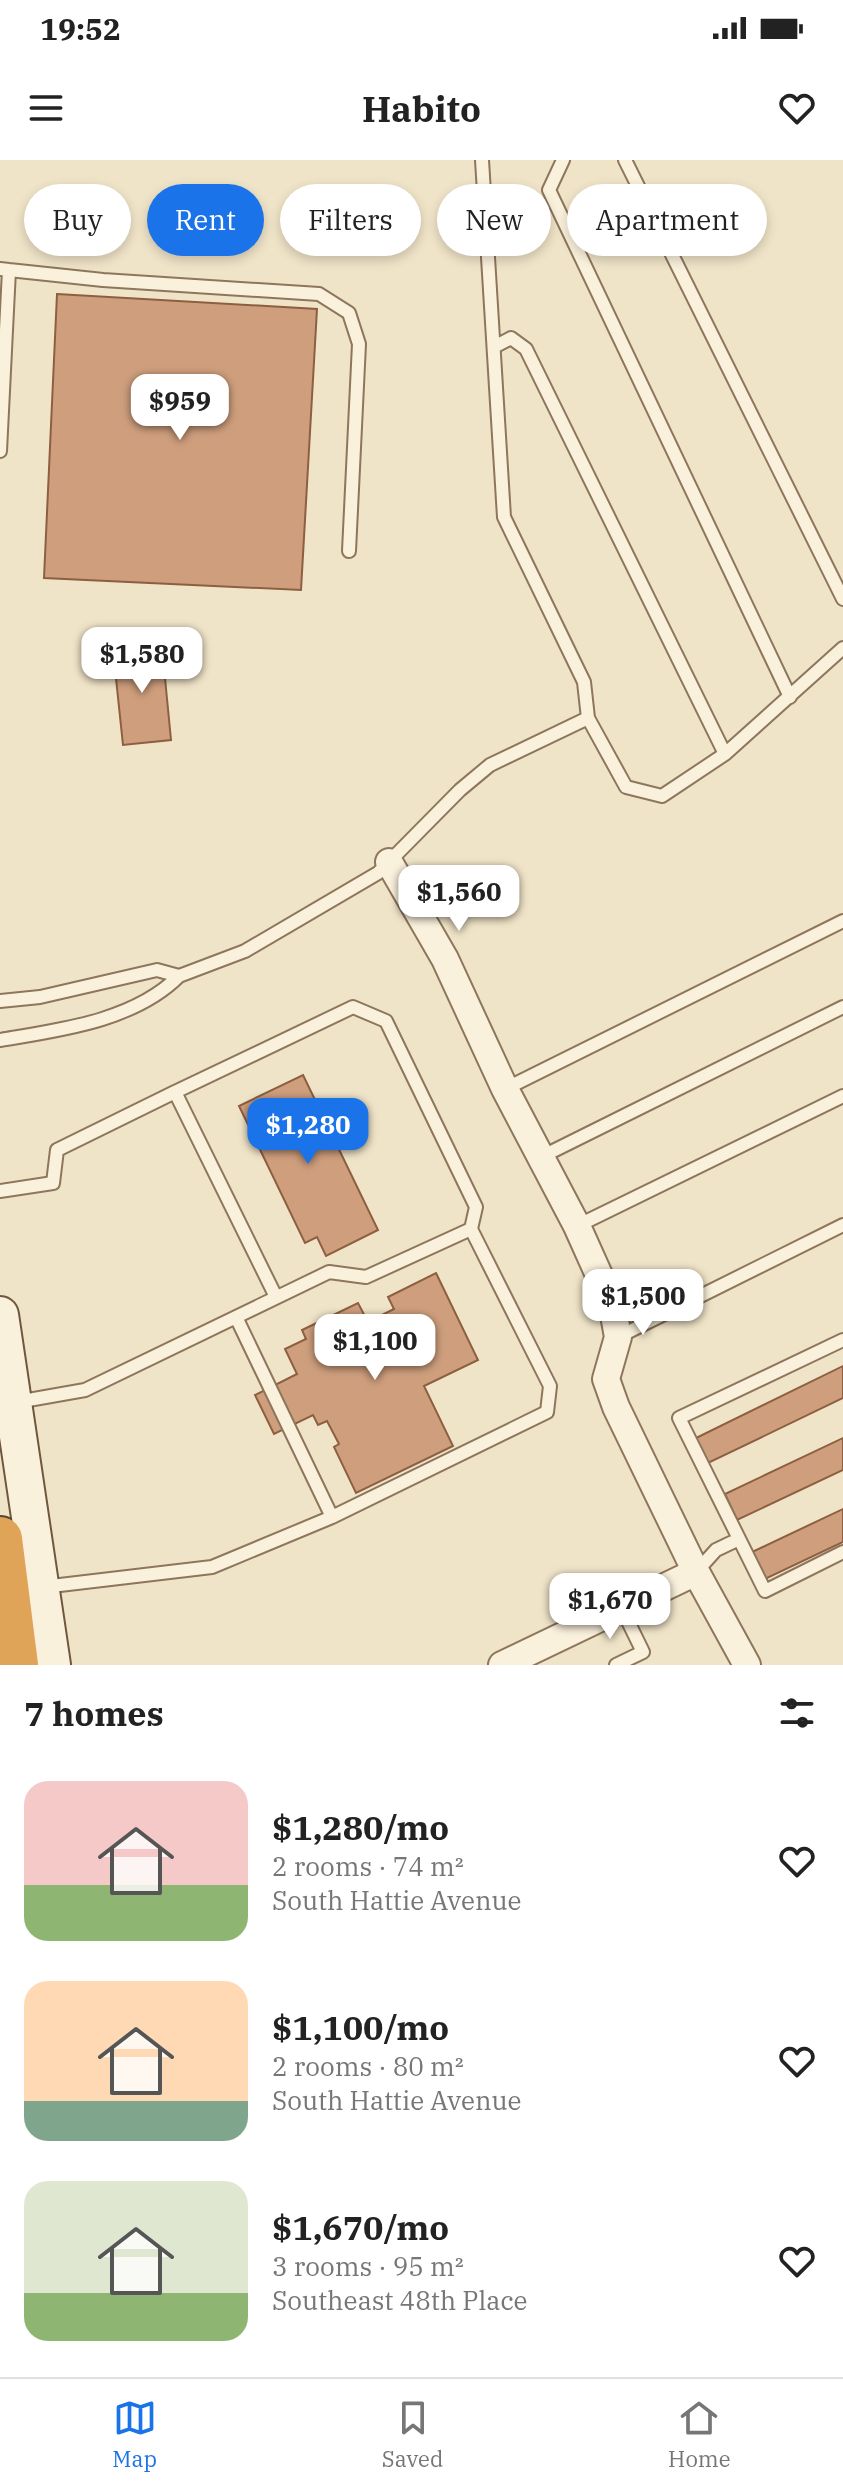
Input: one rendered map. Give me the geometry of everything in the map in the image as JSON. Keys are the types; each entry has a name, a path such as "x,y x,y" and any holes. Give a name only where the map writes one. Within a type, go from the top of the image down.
{"highway":[{"path":"0,1539 16,1665"}],"main road":[{"path":"0,1315 52,1665"}],"street":[{"path":"389,862 445,959 505,1089 577,1226 612,1304 618,1337 606,1379 616,1407 696,1572 747,1665"},
{"path":"502,1665 696,1572"}],"lane":[{"path":"482,160 504,517 584,682 588,718 626,787 662,796 725,754 843,648"},
{"path":"563,160 549,190 790,697"},
{"path":"625,160 843,599"},
{"path":"0,451 4,270 103,280 319,294 349,313 359,344 349,551"},
{"path":"494,347 511,338 526,349 725,754"},
{"path":"0,1040 82,1026 123,1011 166,989 179,976 245,951 378,873 460,790 490,765 588,718"},
{"path":"505,1089 843,921"},
{"path":"0,1001 40,997 157,970 179,976"},
{"path":"0,1191 53,1183 57,1150 353,1007 386,1021 476,1207 471,1229 550,1386 547,1412 332,1517 212,1567 40,1587"},
{"path":"541,1157 843,1007"},
{"path":"175,1092 276,1297"},
{"path":"577,1226 843,1096"},
{"path":"618,1337 843,1225"},
{"path":"12,1403 85,1390 329,1272 366,1277 471,1229"},
{"path":"236,1317 332,1517"},
{"path":"843,1340 679,1418 765,1591 843,1552"},
{"path":"696,1572 716,1550 739,1539"},
{"path":"616,1665 643,1652 621,1607"}],"building":[{"path":"57,294 317,309 301,590 44,578"},
{"path":"162,647 171,740 123,745 113,650"},
{"path":"303,1075 378,1230 326,1256 317,1237 305,1243 239,1106"},
{"path":"436,1273 478,1360 424,1386 453,1446 356,1493 334,1447 339,1444 327,1421 318,1425 313,1415 274,1434 255,1395 297,1374 285,1349 306,1339 302,1330 358,1303 368,1322 394,1309 388,1297"},
{"path":"843,1366 843,1398 708,1463 696,1438"},
{"path":"843,1438 843,1470 737,1520 725,1494"},
{"path":"843,1509 843,1542 765,1579 752,1552"}]}
